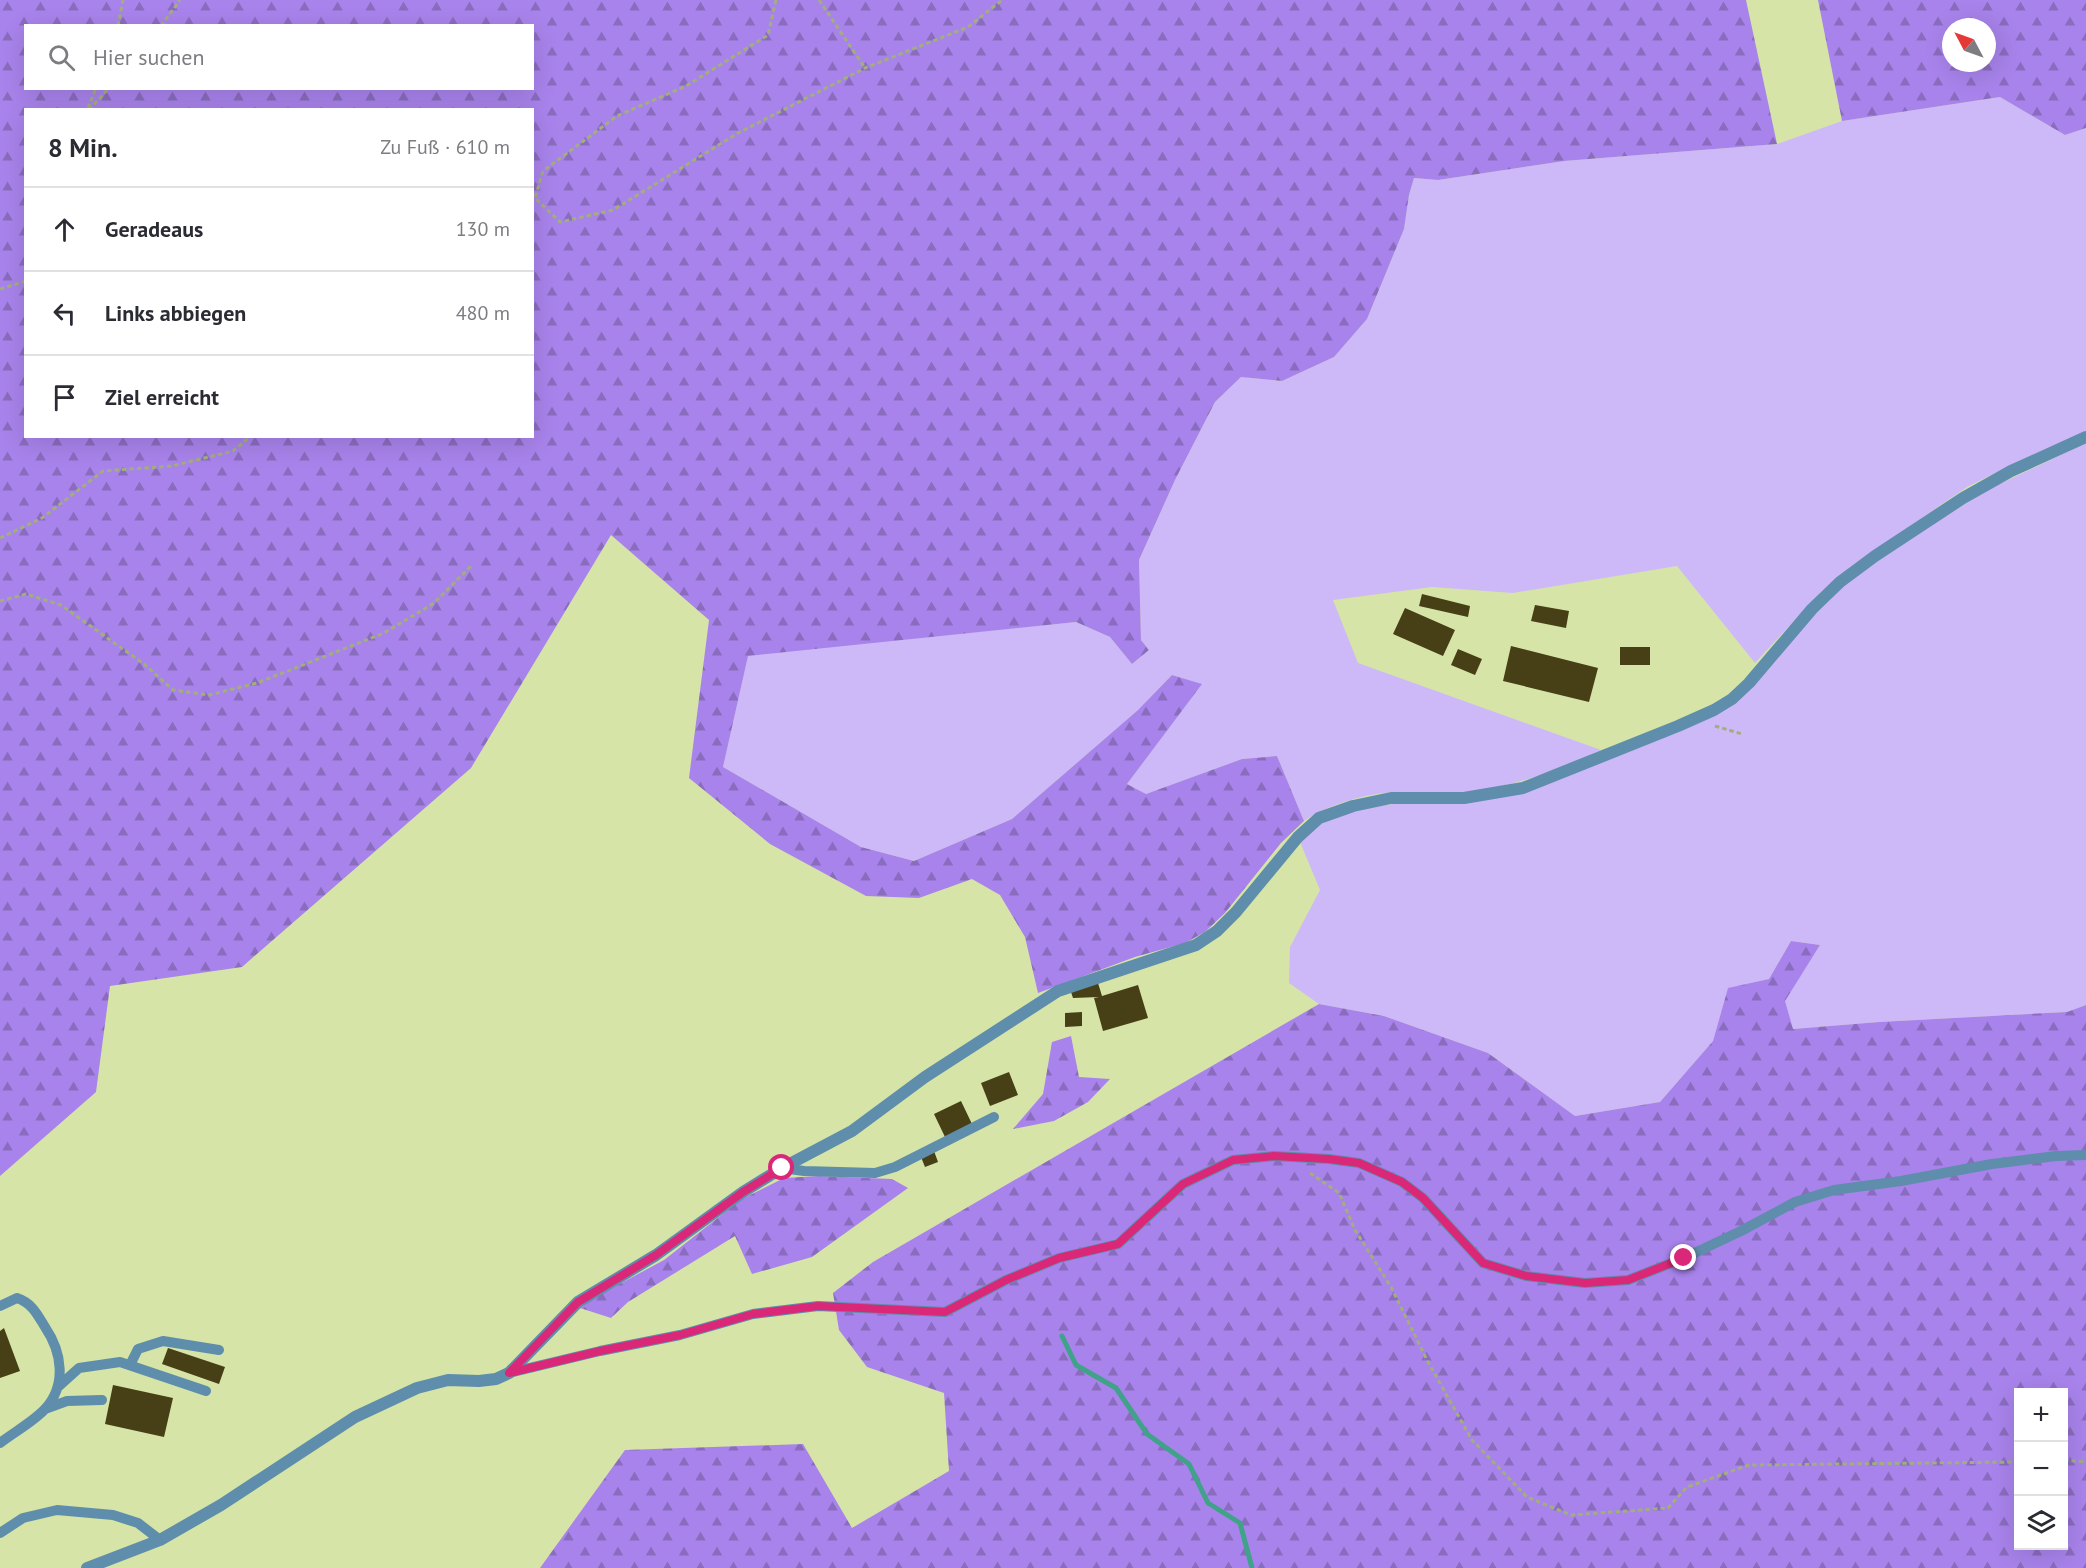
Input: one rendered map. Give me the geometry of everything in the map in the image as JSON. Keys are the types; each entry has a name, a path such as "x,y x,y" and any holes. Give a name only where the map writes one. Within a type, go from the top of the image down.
{"street":[{"path":"87,1568 160,1540 221,1505 355,1417 417,1388 448,1380 496,1379 509,1373 578,1302 656,1255 743,1192 782,1168 852,1131 925,1077 1058,991 1196,945 1217,931 1236,912 1298,837 1319,818 1353,806 1391,798 1464,798 1523,788 1697,717 1732,699 1749,683 1812,609 1840,582 1875,555 1972,492 2011,471 2086,438"}],"lane":[{"path":"782,1168 804,1171 875,1173 895,1167 994,1117"},
{"path":"509,1373 680,1335 753,1314 818,1306 945,1312 1006,1280 1059,1258 1118,1244 1183,1184 1233,1160 1274,1156 1359,1163 1402,1182 1423,1198 1483,1263 1526,1276 1585,1283 1628,1280 1684,1258 1795,1202 1834,1190 1992,1164 2056,1156 2086,1155"},
{"path":"0,1306 17,1298 28,1302 53,1338 60,1361 59,1386"},
{"path":"130,1365 138,1349 163,1341 219,1350"},
{"path":"45,1409 59,1386 79,1368 120,1362 206,1390"},
{"path":"0,1443 45,1409 67,1401 102,1400"},
{"path":"0,1533 23,1518 57,1510 113,1515 138,1523 160,1540"}],"path":[{"path":"118,24 123,0"},
{"path":"162,24 180,0"},
{"path":"776,0 768,34 686,86 617,116 543,171 534,198 560,222 613,210 738,133 865,68 968,27 1002,0"},
{"path":"819,0 865,68"},
{"path":"89,108 95,90"},
{"path":"90,108 107,90"},
{"path":"0,289 24,282"},
{"path":"0,538 42,518 103,471 172,466 233,451 248,438"},
{"path":"0,602 26,594 61,605 144,664 173,690 209,695 257,683 384,633 434,603 472,565"},
{"path":"1697,717 1742,734"},
{"path":"1305,1170 1339,1193 1355,1230 1391,1287 1428,1362 1472,1440 1527,1497 1571,1515 1624,1513 1668,1508 1687,1487 1749,1465 2014,1462"},
{"path":"2068,1460 2086,1462"}],"shaded area":[{"path":"2000,97 2065,135 2086,128 2086,432 2023,459 1967,487 1850,567 1820,593 1755,663 1677,566 1513,593 1432,587 1333,600 1358,663 1601,750 1553,770 1503,786 1458,793 1400,792 1368,795 1329,808 1304,821 1277,756 1242,759 1146,794 1127,784 1201,684 1172,675 1138,710 1012,819 914,861 861,847 723,767 748,655 1076,622 1110,637 1132,664 1149,650 1141,640 1139,560 1175,480 1215,402 1241,377 1282,381 1334,357 1367,319 1404,229 1414,178 1438,180 1564,161 1777,144 1842,121"},
{"path":"2086,443 2086,1005 2067,1012 1792,1029 1784,1001 1820,945 1791,941 1769,979 1728,989 1713,1041 1660,1102 1575,1116 1488,1053 1384,1016 1319,1004 1289,983 1290,947 1320,890 1300,842 1311,830 1333,817 1362,808 1401,803 1492,798 1703,720 1840,588 1881,557 1987,490"}],"green space":[{"path":"0,0 1746,0 1777,144 1564,161 1438,180 1414,178 1404,229 1367,319 1334,357 1282,381 1241,377 1215,402 1175,480 1139,560 1141,640 1149,650 1132,664 1110,637 1076,622 748,656 723,767 861,847 914,861 1012,819 1138,710 1172,675 1202,684 1127,784 1146,794 1242,759 1277,756 1304,821 1281,843 1225,913 1205,932 1185,943 1135,957 1038,993 1025,937 1000,895 972,879 919,898 866,896 770,844 689,778 709,620 611,535 471,768 242,967 110,986 96,1092 0,1176"},
{"path":"1818,0 2086,0 2086,128 2065,135 2000,97 1842,121"},
{"path":"1791,941 1820,945 1785,1001 1793,1029 2067,1012 2086,1005 2086,1568 540,1568 625,1450 803,1444 852,1528 949,1471 944,1393 867,1367 839,1330 833,1293 873,1262 1319,1004 1384,1016 1488,1053 1575,1116 1660,1102 1713,1041 1728,988 1769,979"},
{"path":"1071,1036 1079,1077 1110,1079 1088,1102 1054,1121 1013,1129 1043,1094 1052,1042"},
{"path":"819,1176 892,1179 908,1188 812,1257 752,1274 735,1236 628,1302 611,1318 580,1308 599,1295 664,1260 742,1199 784,1178"}],"building":[{"path":"1422,594 1470,606 1468,617 1419,606"},
{"path":"1535,605 1569,611 1566,628 1531,621"},
{"path":"1405,608 1455,630 1443,656 1393,634"},
{"path":"1511,646 1598,668 1589,702 1503,681"},
{"path":"1620,647 1650,647 1650,665 1620,665"},
{"path":"1458,649 1482,659 1475,675 1451,665"},
{"path":"1098,983 1102,996 1138,985 1148,1018 1103,1031 1094,998 1099,997 1073,998 1071,992"},
{"path":"1082,1012 1082,1026 1065,1027 1065,1013"},
{"path":"1009,1072 1018,1095 990,1106 981,1083"},
{"path":"961,1101 972,1124 945,1137 934,1114"},
{"path":"934,1151 938,1162 925,1167 921,1157"},
{"path":"4,1328 20,1371 0,1378 0,1331"},
{"path":"168,1348 225,1367 219,1384 162,1364"},
{"path":"113,1385 173,1398 164,1437 105,1424"}],"waterway":[{"path":"1062,1336 1076,1365 1116,1388 1147,1434 1189,1464 1208,1503 1240,1523 1252,1568"}],"route":[{"path":"782,1168 743,1192 656,1255 578,1302 509,1373 680,1335 753,1314 818,1306 945,1312 1006,1280 1059,1258 1118,1244 1183,1184 1233,1160 1274,1156 1359,1163 1402,1182 1423,1198 1483,1263 1526,1276 1585,1283 1628,1280 1684,1258"}]}
